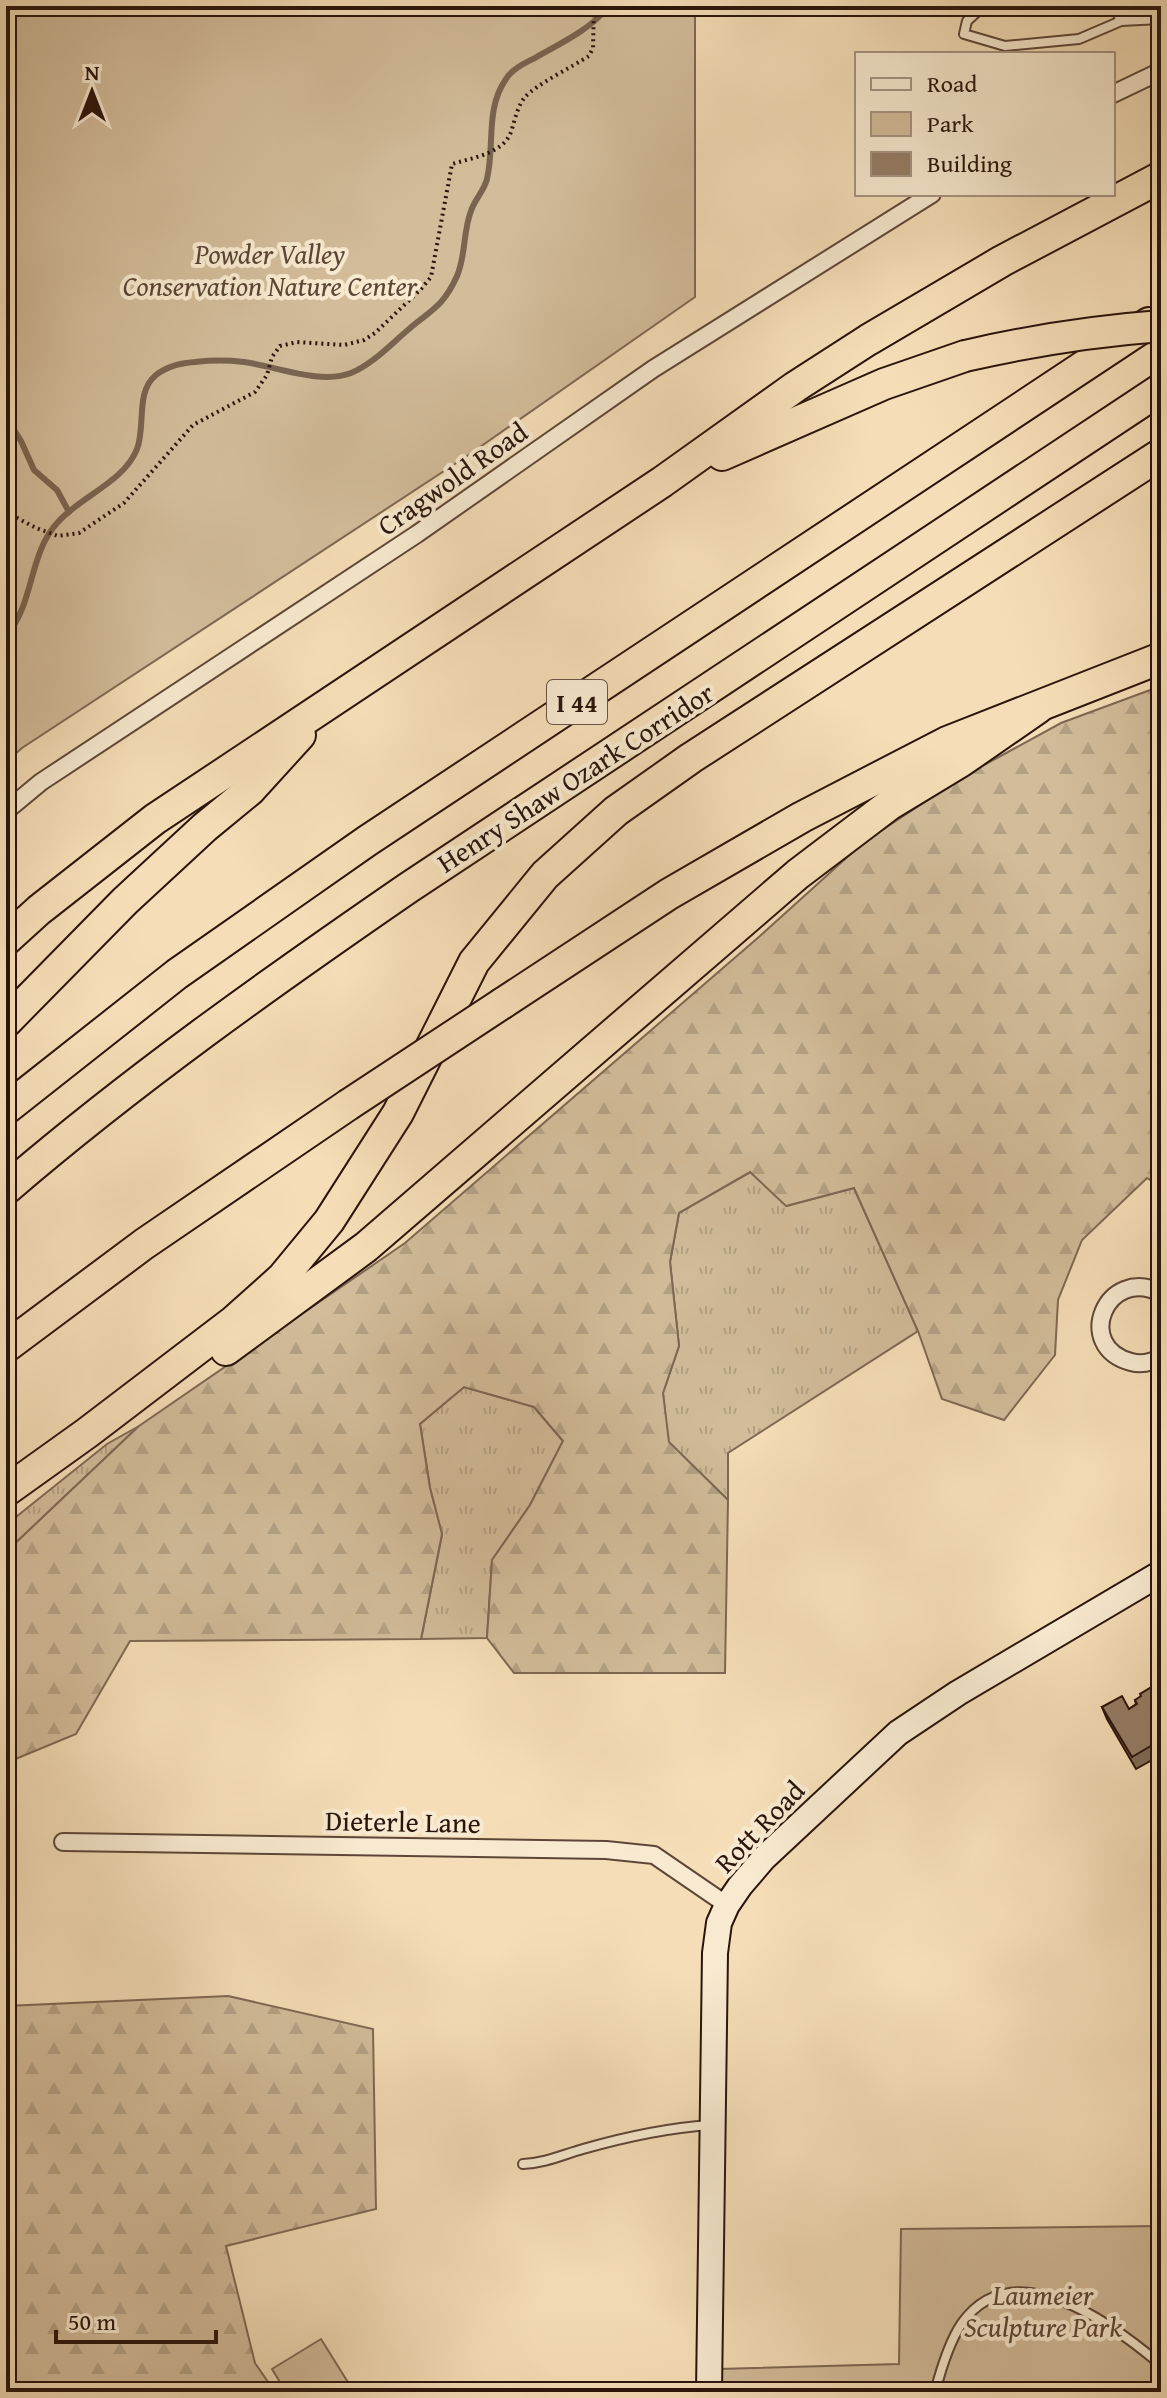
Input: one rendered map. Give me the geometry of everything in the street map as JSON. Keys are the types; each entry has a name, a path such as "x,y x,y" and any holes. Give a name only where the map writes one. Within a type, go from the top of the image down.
{"highway":[{"path":"6,940 39,910 155,819 662,482 795,387 1002,261 1161,177"},
{"name":"I 44","path":"6,1109 177,974 341,859 1161,315"},
{"path":"662,482 884,384 965,356 1027,342 1161,326"},
{"name":"Henry Shaw Ozark Corridor","path":"6,1189 119,1096 312,954 1161,389"},
{"path":"6,1491 234,1321 282,1278 329,1221 398,1113 474,962 545,875 616,811 691,758 1161,454"},
{"path":"6,1347 144,1244 348,1105 669,894 802,817 947,742 1161,658"},
{"path":"6,1022 125,901 250,790 328,703"},
{"path":"87,1433 202,1367 319,1283 422,1200 798,874 889,805 960,762 1038,708"}],"street":[{"path":"1115,93 1161,71"},
{"name":"Cragwold Road","path":"6,811 41,782 417,534 653,369 929,196"},
{"path":"1161,1293 1141,1288 1125,1289 1111,1298 1101,1311 1100,1329 1106,1347 1122,1360 1137,1364 1153,1362 1161,1357"},
{"name":"Rott Road","path":"709,2392 715,1953 719,1923 727,1905 764,1858 898,1733 958,1693 1161,1573"},
{"name":"Dieterle Lane","path":"63,1842 606,1850 654,1855 727,1905"}],"lane":[{"path":"1114,6 1121,21"},
{"path":"979,10 967,21 964,34 1005,46 1079,39 1121,21 1161,19"},
{"path":"523,2164 543,2163 583,2149 668,2128 711,2125"},
{"path":"935,2392 961,2324 984,2301 1016,2292 1071,2304 1133,2341 1161,2365"}],"path":[{"path":"6,512 58,536 79,533 124,503 193,425 255,392 267,375 272,357 280,346 288,343 344,345 364,340 375,333 431,277 452,164 501,146 508,139 525,98 540,85 589,56 593,48 594,6"}],"green space":[{"name":"Powder Valley Conservation Nature Center","path":"6,6 695,6 695,297 470,454 22,748 6,762"},
{"path":"1161,686 1161,1187 1147,1178 1082,1240 1058,1300 1055,1355 1004,1420 942,1399 918,1331 854,1188 786,1206 750,1172 679,1213 670,1262 679,1346 663,1393 669,1442 728,1500 725,1673 514,1673 487,1638 492,1560 530,1505 563,1441 534,1407 464,1387 420,1424 430,1488 442,1534 421,1639 130,1641 76,1734 6,1763 6,1552 139,1426 405,1243 864,842 964,776 1061,723"},
{"path":"751,1172 787,1206 854,1188 918,1331 728,1453 728,1500 668,1442 663,1393 679,1346 670,1262 679,1213"},
{"path":"464,1387 534,1407 563,1441 530,1505 492,1560 487,1638 421,1639 442,1535 430,1488 420,1424"},
{"path":"139,1426 6,1552 6,1525 107,1444"},
{"path":"228,1996 373,2029 376,2209 226,2246 255,2363 275,2392 6,2392 6,2006"},
{"name":"Laumeier Sculpture Park","path":"1161,2226 1161,2392 718,2392 719,2369 899,2364 901,2229"},
{"path":"321,2339 354,2392 286,2392 272,2369"}],"building":[{"path":"1155,1685 1161,1696 1161,1740 1132,1757 1102,1707 1122,1696 1129,1709 1137,1704 1135,1700 1140,1694"}],"waterway":[{"path":"6,636 22,609 48,535 67,513 112,480 131,461 140,440 145,390 156,375 180,364 220,360 312,376 351,373 374,359 441,302 457,276 468,219 487,179 493,115 499,91 512,72 584,29 609,6"},
{"path":"6,417 34,470 57,490 69,512"}]}
